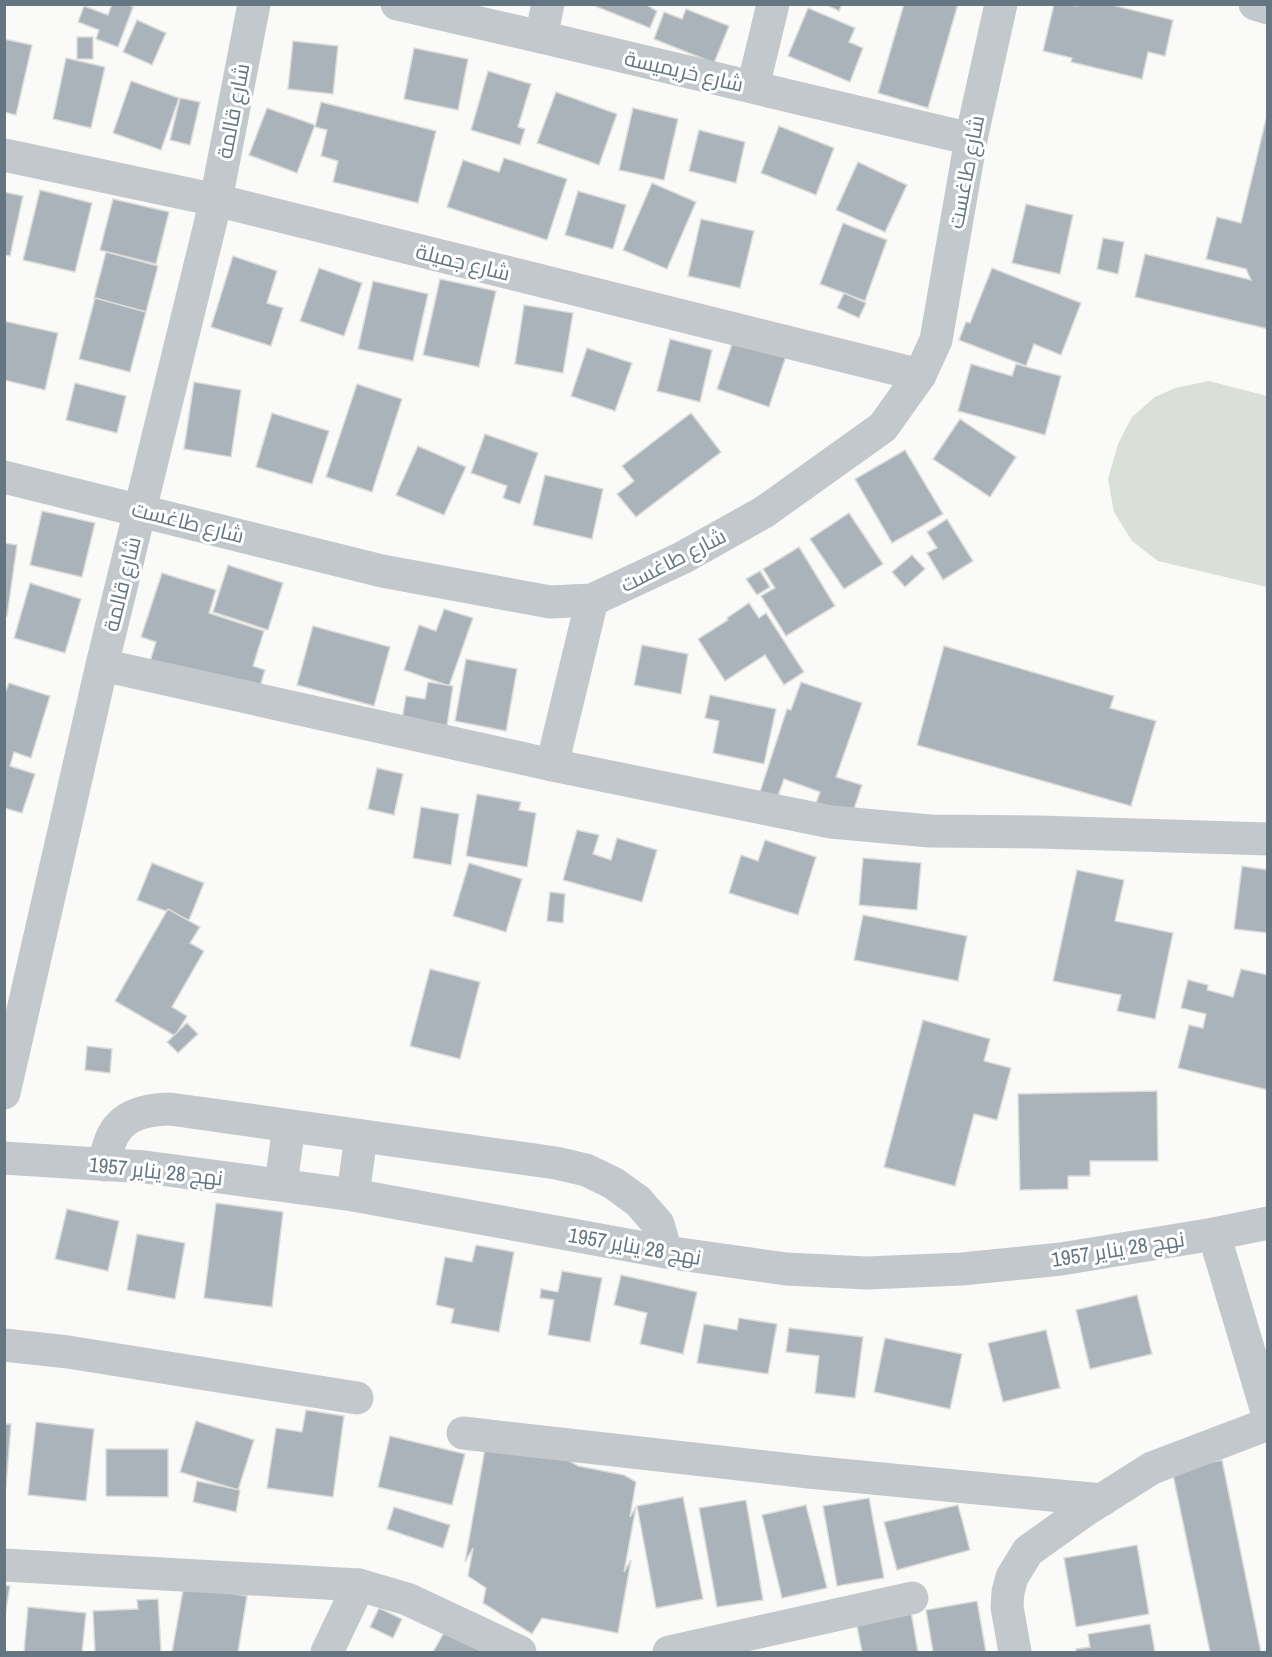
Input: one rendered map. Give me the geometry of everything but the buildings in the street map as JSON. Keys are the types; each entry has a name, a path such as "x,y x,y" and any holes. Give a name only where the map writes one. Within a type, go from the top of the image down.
{"street":[{"name":"شارع قالمة","path":"4,1093 102,665 216,200 254,4"},
{"name":"شارع خريميسة","path":"397,4 971,139"},
{"path":"541,37 548,4"},
{"path":"753,87 772,4"},
{"name":"شارع طاغست","path":"4,477 382,571 550,602 592,600 682,558 764,512 883,427 920,375 936,340 971,139 1001,4"},
{"path":"1255,4 1268,8"},
{"name":"شارع جميلة","path":"4,155 216,200 920,375"},
{"path":"552,765 592,600"},
{"path":"102,665 552,765 831,822 930,831 1268,839"},
{"path":"105,1165 107,1146 116,1129 131,1116 150,1110 170,1109 556,1163 586,1170 613,1183 638,1201 657,1224 666,1252"},
{"path":"281,1184 289,1126"},
{"path":"353,1195 361,1136"},
{"name":"نهج 28 يناير 1957","path":"4,1158 145,1167 281,1184 666,1252 786,1269 867,1273 962,1269 1061,1259 1215,1234 1265,1231"},
{"path":"1215,1234 1268,1415"},
{"path":"4,1345 68,1352 357,1398"},
{"path":"1015,1653 1007,1607 1008,1592 1012,1577 1029,1551 1152,1468 1268,1424"},
{"path":"463,1434 809,1472 1102,1500"},
{"path":"4,1565 359,1585 407,1599 520,1653"},
{"path":"327,1653 359,1585"},
{"path":"669,1653 912,1598"}],"shaded area":[{"path":"1209,381 1267,396 1267,587 1158,561 1132,541 1114,512 1108,479 1118,444 1132,417 1155,397 1175,388"}]}
